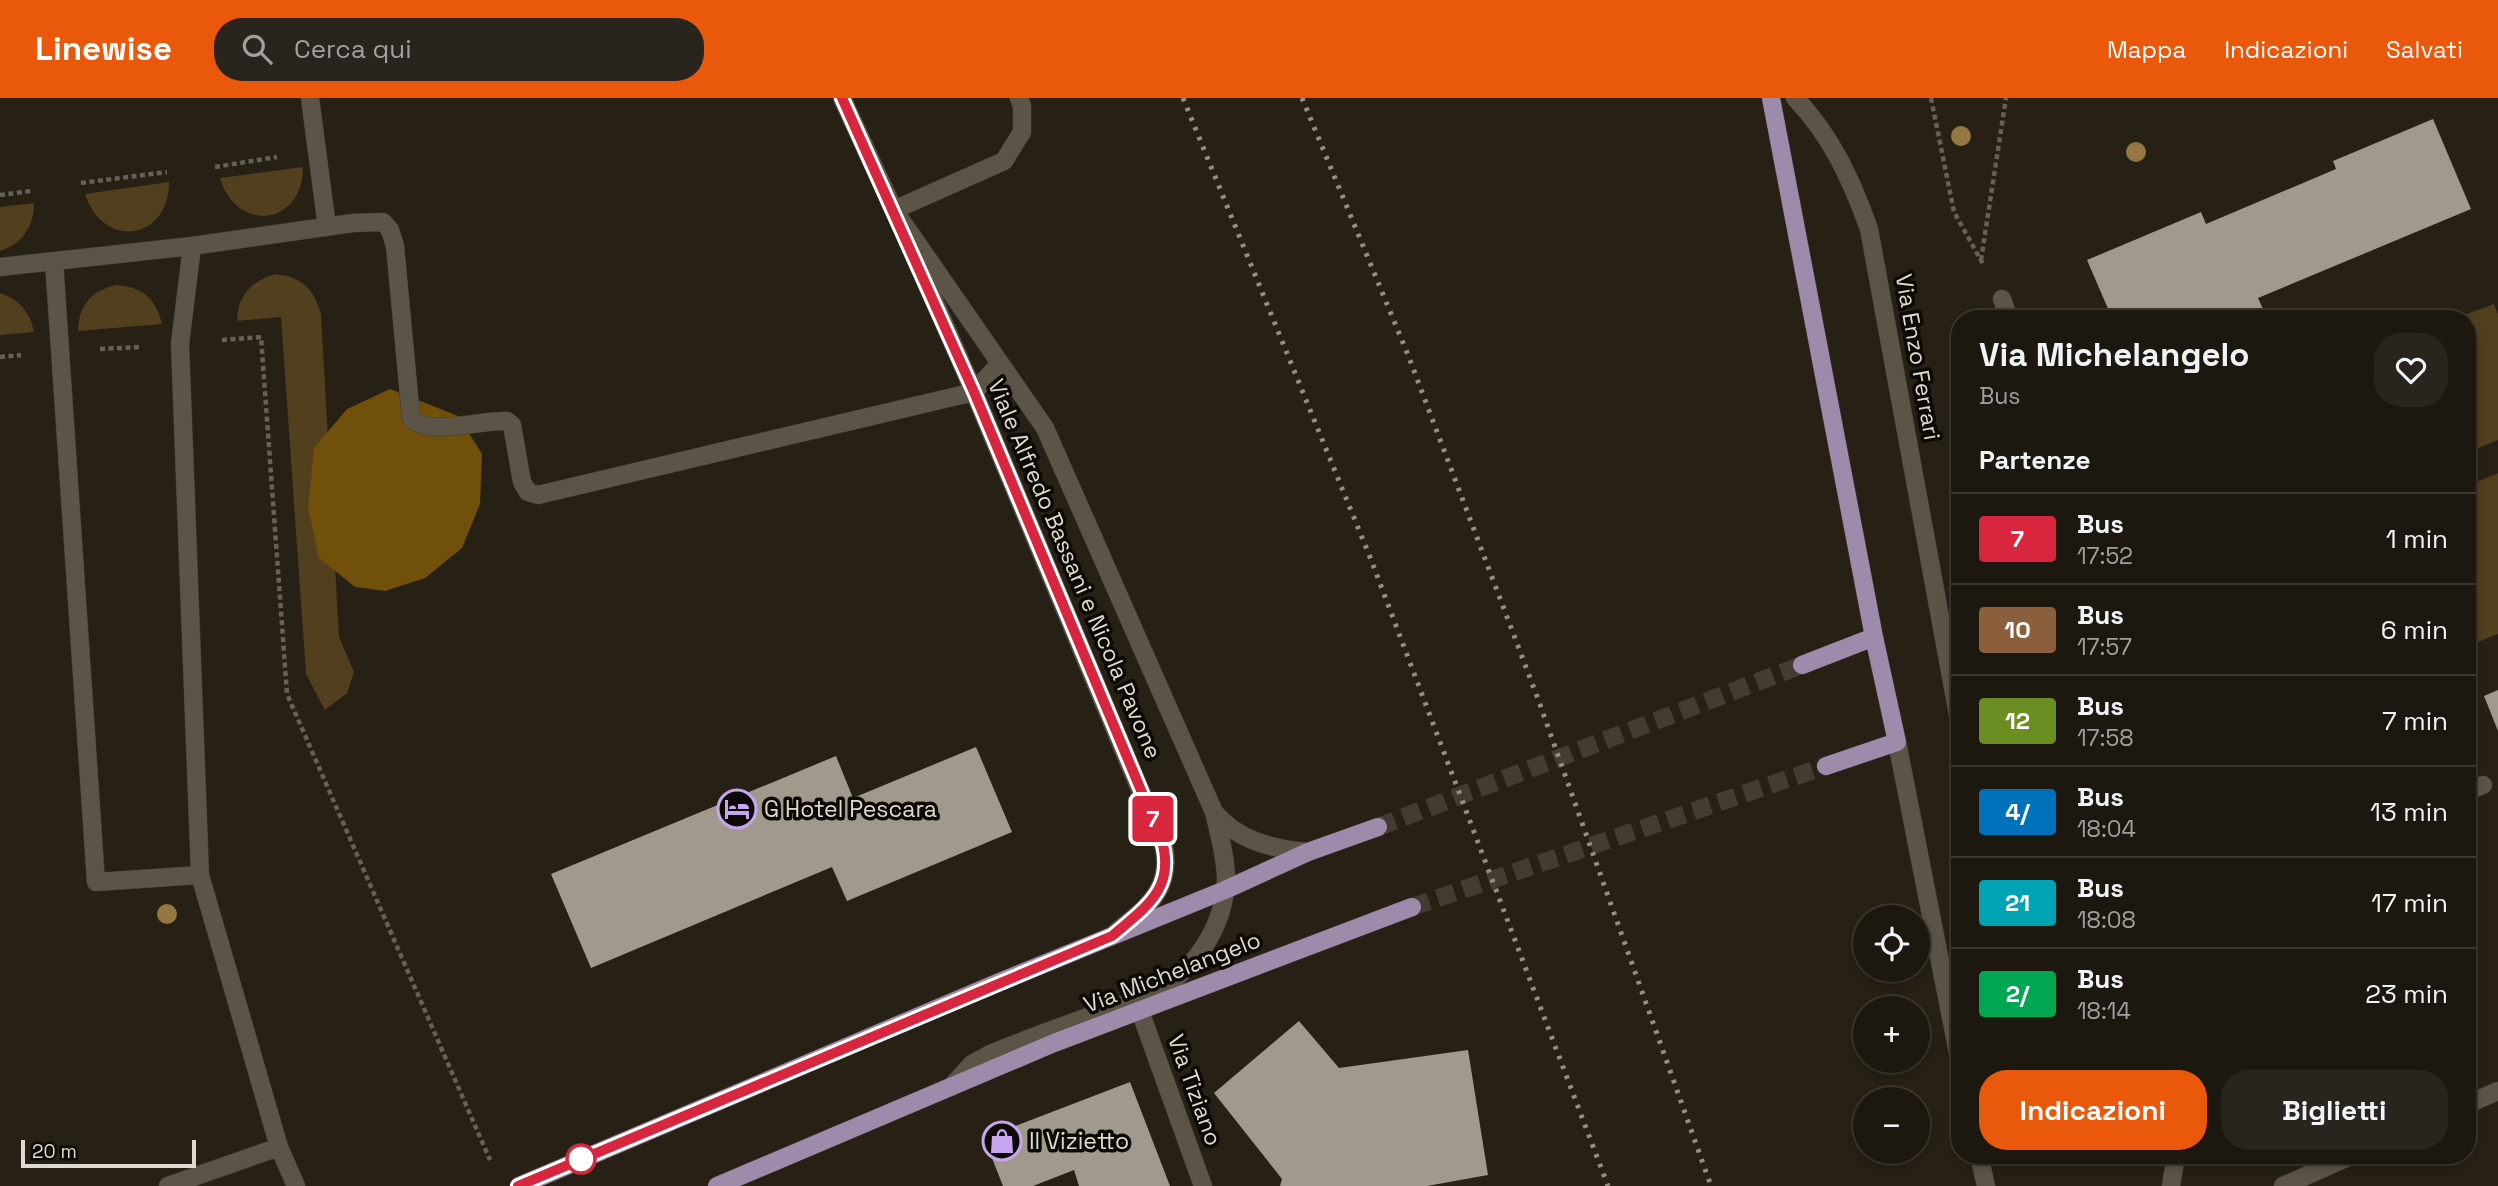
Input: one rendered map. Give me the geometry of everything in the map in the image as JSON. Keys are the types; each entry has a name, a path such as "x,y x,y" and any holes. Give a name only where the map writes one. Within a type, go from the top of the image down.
{"main road":[{"path":"1771,98 1874,637 1897,743 1826,766"},
{"path":"1802,664 1874,637"},
{"path":"519,1186 1225,890 1308,852 1378,827"},
{"name":"Via Michelangelo","path":"717,1186 1054,1043 1412,907"}],"street":[{"path":"310,98 327,227"},
{"name":"Viale Alfredo Bassani e Nicola Pavone","path":"842,98 974,392 1164,847 1165,871 1158,893 1146,908 1112,936"},
{"path":"894,210 1004,161 1022,132 1022,106 1019,98"},
{"name":"Via Enzo Ferrari","path":"1795,98 1830,143 1854,187 1869,229 1951,677"},
{"name":"Viale Alfredo Bassani e Nicola Pavone","path":"894,210 1045,428 1214,812 1223,851 1225,890"},
{"path":"0,267 383,222 390,230 395,246 410,411 415,422 427,428 507,421 512,425 522,482 528,492 538,495 974,392 1000,363"},
{"path":"192,246 180,344 200,875 279,1147 296,1186"},
{"path":"54,261 96,882 200,875"},
{"path":"2002,299 2007,310"},
{"path":"1897,743 1951,1017"},
{"name":"Viale Alfredo Bassani e Nicola Pavone","path":"1214,812 1228,826 1260,844 1308,852"},
{"name":"Via Michelangelo","path":"951,1087 972,1064 990,1054 1150,993 1176,977 1205,945 1221,911 1225,890"},
{"name":"Via Tiziano","path":"1140,1012 1203,1186"},
{"path":"2476,1101 2498,1091"},
{"path":"168,1186 279,1147"},
{"path":"1981,1164 1986,1186"},
{"path":"2171,1186 2175,1164"},
{"path":"2283,1186 2333,1164"}],"path":[{"path":"1931,98 1954,212 2002,299"},
{"path":"1981,261 2006,98"},
{"path":"215,167 287,155"},
{"path":"81,183 167,172"},
{"path":"0,195 31,191"},
{"path":"0,357 261,337 287,694 494,1170"}],"shaded area":[{"path":"303,167 300,187 292,201 281,211 268,216 254,215 240,208 228,196 220,178"},
{"path":"169,182 166,202 158,217 147,226 134,231 119,230 106,224 94,212 85,194"},
{"path":"34,203 32,219 26,233 15,244 0,251 0,207"},
{"path":"275,274 305,285 315,297 321,314 339,637 354,672 347,693 325,710 306,674 281,317 237,321 240,304 247,291 259,281"},
{"path":"116,285 140,291 152,301 162,324 78,331 81,314 88,300 100,291"},
{"path":"0,293 23,308 30,318 34,332 0,335"},
{"path":"2494,304 2498,314 2498,440 2476,449 2476,311"},
{"path":"390,389 458,416 482,454 480,504 462,548 425,578 385,591 355,587 319,558 308,508 314,448 347,409"},
{"path":"2498,473 2498,634 2476,643 2476,483"}],"building":[{"path":"2433,119 2471,209 2258,298 2263,310 2109,310 2087,260 2201,212 2206,224 2336,169 2333,161"},
{"path":"2498,690 2498,731 2484,696"},
{"path":"976,747 1012,832 847,901 832,867 591,968 551,874 836,756 853,798"},
{"path":"1299,1021 1339,1068 1468,1050 1488,1175 1427,1186 1280,1186 1282,1179 1214,1093"},
{"path":"1130,1082 1170,1186 1079,1186 1074,1170 1033,1186 1003,1186 984,1138"}],"tunnel":[{"path":"1378,827 1802,665"},
{"path":"1412,907 1826,766"}],"railway":[{"path":"1183,98 1370,557 1608,1186"},
{"path":"1302,98 1408,355 1538,699 1711,1186"}],"bus line":[{"name":"7","path":"518,1186 1112,936 1146,908 1158,893 1162,882 1166,857 1161,838 974,392 842,98"}],"place":[{"name":"G Hotel Pescara","path":"737,809"},
{"name":"Il Vizietto","path":"1002,1141"}]}
